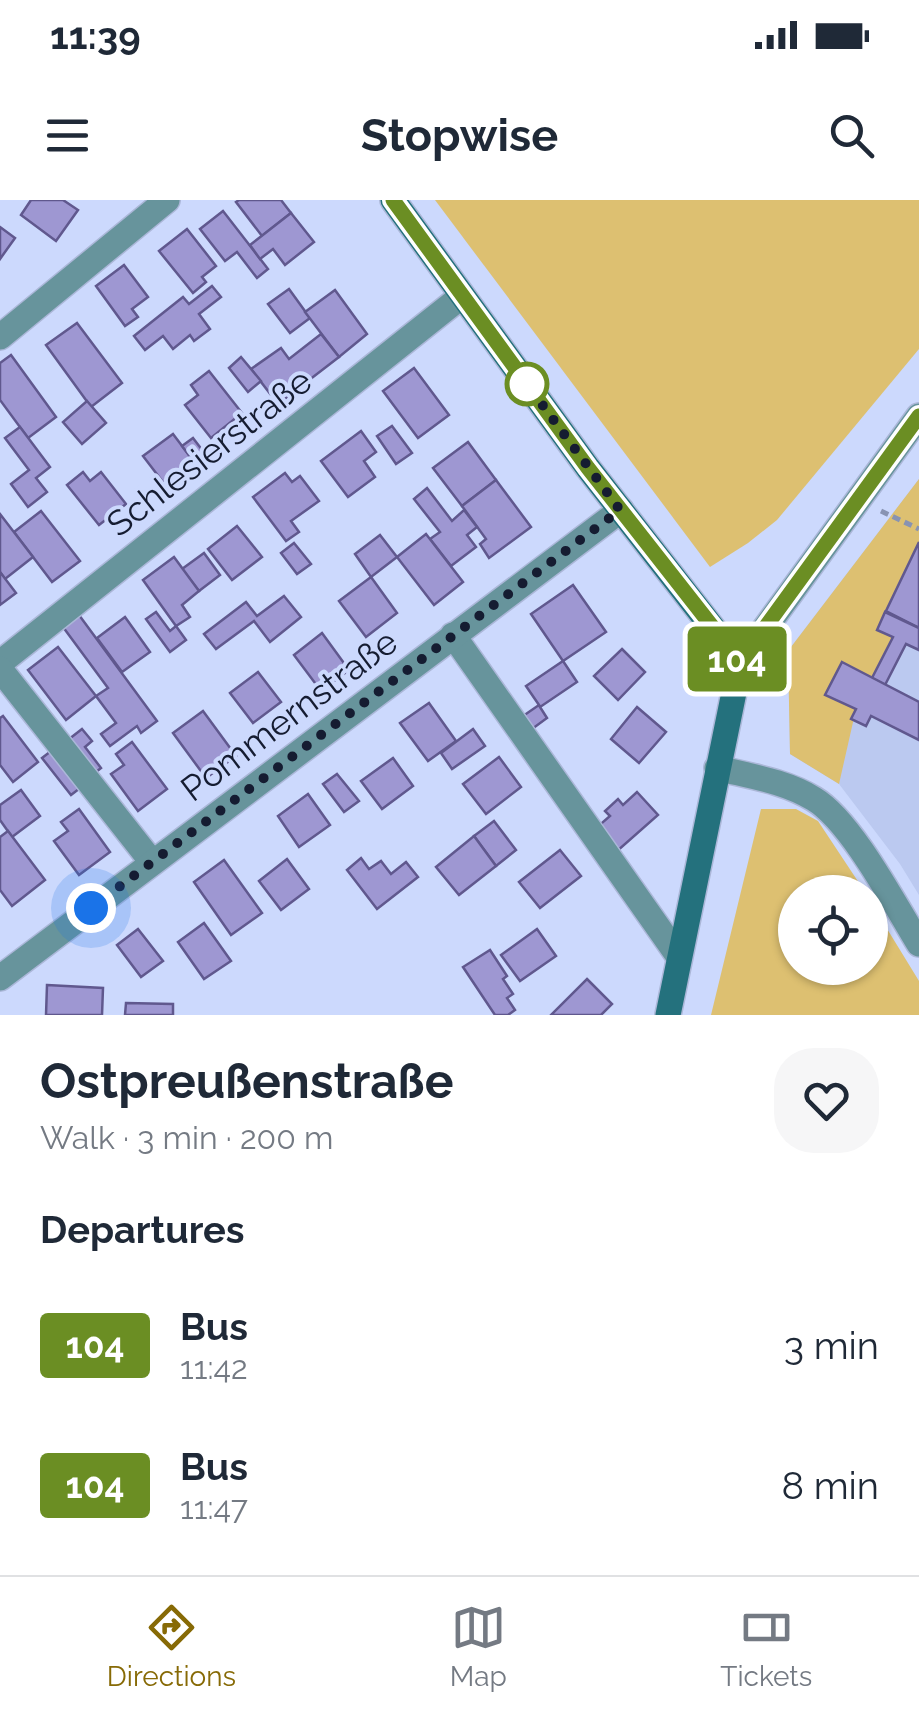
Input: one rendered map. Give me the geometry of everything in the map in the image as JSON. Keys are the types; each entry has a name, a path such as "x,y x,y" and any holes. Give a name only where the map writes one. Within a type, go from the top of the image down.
{"main road":[{"path":"393,200 620,510 740,662 668,1015"}],"street":[{"path":"0,337 167,200"},
{"name":"Schlesierstraße","path":"0,666 462,296"},
{"path":"740,662 919,416"},
{"name":"Pommernstraße","path":"0,978 620,510"},
{"path":"453,635 680,957"},
{"path":"0,666 152,862"},
{"path":"717,768 785,786 824,806 846,832 919,944"}],"path":[{"path":"858,499 919,529"}],"shaded area":[{"path":"435,200 919,200 919,349 777,520 710,567"},
{"path":"919,479 919,895 839,784 790,754 788,651"},
{"path":"919,479 919,542 877,629 893,637 872,678 842,663 826,695 856,709 839,784 790,754 788,651"},
{"path":"761,809 796,809 818,821 854,875 778,875 778,985 888,985 888,930 919,981 919,1015 711,1015"}],"building":[{"path":"31,200 63,200 78,210 56,241 21,215"},
{"path":"281,200 291,213 262,236 236,202"},
{"path":"223,211 268,269 257,278 237,252 225,261 200,229"},
{"path":"291,213 314,242 285,265 273,249 260,259 250,245"},
{"path":"0,227 15,238 0,259"},
{"path":"187,229 216,266 202,277 206,282 193,293 159,251"},
{"path":"124,265 148,297 132,309 138,317 125,326 96,286"},
{"path":"212,286 221,297 199,314 210,329 194,341 190,335 173,349 163,336 145,350 134,336 183,297 189,304"},
{"path":"289,289 310,318 290,333 268,304"},
{"path":"335,290 367,334 339,357 305,312"},
{"path":"77,323 122,383 91,407 46,345"},
{"path":"321,334 339,357 278,404 251,369 281,348 289,359"},
{"path":"11,355 56,417 28,438 0,400 0,363"},
{"path":"241,357 261,381 248,392 229,368"},
{"path":"414,368 449,415 418,438 383,391"},
{"path":"209,371 242,413 211,438 185,405 198,395 191,385"},
{"path":"87,401 106,423 82,444 63,422"},
{"path":"392,426 412,453 396,464 377,436"},
{"path":"20,427 50,467 36,478 47,492 28,507 11,484 29,470 5,438"},
{"path":"361,431 376,452 364,461 375,477 348,497 321,461"},
{"path":"173,434 198,467 169,490 143,456"},
{"path":"193,438 209,459 198,467 182,446"},
{"path":"468,442 496,480 462,506 433,468"},
{"path":"83,472 90,481 101,472 126,504 99,525 67,485"},
{"path":"285,473 292,482 300,476 319,501 291,521 299,532 286,541 253,497"},
{"path":"496,480 531,527 489,558 480,544 486,539 462,506"},
{"path":"427,488 452,521 464,510 477,527 467,535 476,547 451,566 430,539 440,532 414,499"},
{"path":"41,511 80,561 52,582 14,532"},
{"path":"0,514 33,557 5,579 0,572"},
{"path":"237,526 262,557 232,580 208,549"},
{"path":"426,534 463,582 434,605 397,557"},
{"path":"380,535 397,557 371,577 355,554"},
{"path":"919,542 919,628 886,611"},
{"path":"294,543 311,564 297,574 281,553"},
{"path":"204,553 220,575 199,591 182,569"},
{"path":"174,557 199,591 182,605 190,617 176,626 143,580"},
{"path":"0,572 16,593 0,605"},
{"path":"371,577 397,613 366,637 339,601"},
{"path":"573,585 606,632 563,661 531,614"},
{"path":"284,596 301,617 270,642 254,621 216,649 204,634 246,602 257,616"},
{"path":"156,612 170,631 176,626 186,640 170,652 146,619"},
{"path":"885,612 919,628 919,650 906,644 885,685 872,678 893,637 877,630"},
{"path":"79,615 157,721 141,733 137,726 110,746 101,734 116,723 96,696 108,688 63,627"},
{"path":"125,617 150,652 122,672 97,638"},
{"path":"322,633 349,670 321,691 294,655"},
{"path":"58,647 96,696 66,720 28,670"},
{"path":"622,649 645,672 618,700 594,676"},
{"path":"563,661 577,682 540,707 547,718 532,729 523,716 539,705 526,686"},
{"path":"842,662 919,702 919,740 871,716 866,726 851,719 856,709 825,695"},
{"path":"258,672 281,702 253,723 230,693"},
{"path":"429,703 456,741 428,761 400,723"},
{"path":"637,707 666,732 639,763 611,739"},
{"path":"203,711 236,756 206,778 173,733"},
{"path":"3,716 38,762 13,782 0,765"},
{"path":"82,729 92,741 85,747 101,768 91,776 64,743"},
{"path":"473,729 485,746 452,769 441,753"},
{"path":"132,742 167,789 138,811 111,774 124,765 116,754"},
{"path":"55,748 84,785 71,795 42,758"},
{"path":"499,757 521,787 486,814 463,784"},
{"path":"393,758 413,786 382,809 361,781"},
{"path":"337,774 359,801 344,812 323,784"},
{"path":"21,790 40,816 12,837 0,820 0,805"},
{"path":"637,792 658,815 616,852 595,829 610,816 605,811 618,799 623,805"},
{"path":"308,794 330,825 299,847 278,816"},
{"path":"79,809 110,852 79,875 54,841 68,831 61,822"},
{"path":"494,821 516,850 496,866 474,836"},
{"path":"8,831 45,880 12,906 0,890 0,837"},
{"path":"474,836 496,866 459,895 436,867"},
{"path":"560,850 581,876 540,908 519,882"},
{"path":"361,858 369,869 381,861 391,874 406,862 418,877 377,909 347,870"},
{"path":"287,859 309,889 281,910 259,881"},
{"path":"224,860 262,913 231,935 194,882"},
{"path":"204,923 231,961 204,979 178,942"},
{"path":"138,929 163,961 141,977 117,945"},
{"path":"537,929 556,956 520,981 501,955"},
{"path":"490,950 507,976 503,979 513,994 507,998 515,1010 508,1015 495,1015 463,967"},
{"path":"587,979 612,1004 601,1015 551,1015"},
{"path":"47,985 103,988 102,1015 46,1015"},
{"path":"126,1003 173,1004 173,1015 125,1015"}],"bus line":[{"name":"104","path":"393,200 588,468 740,662 919,416"}],"route":[{"path":"91,908 620,510 527,384"}]}
